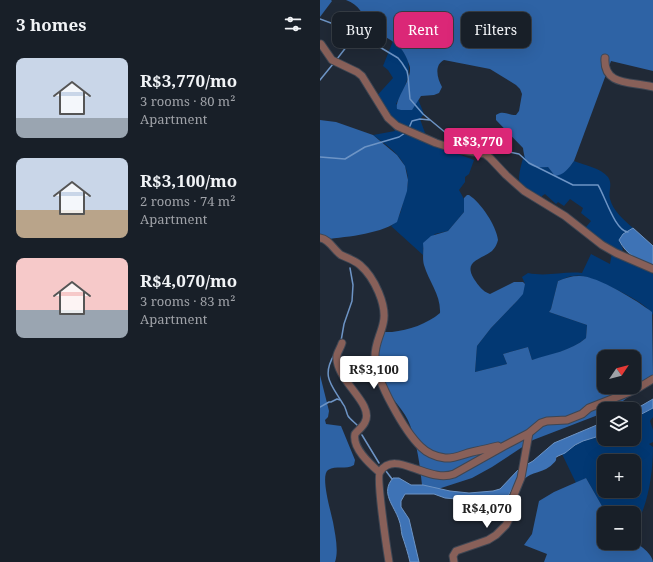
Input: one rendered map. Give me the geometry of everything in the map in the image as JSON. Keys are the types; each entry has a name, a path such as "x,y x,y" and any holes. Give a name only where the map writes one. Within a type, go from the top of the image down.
{"street":[{"path":"321,44 332,60 362,76 388,118 397,126 436,143 485,154 524,191 565,216 609,250 653,269"},
{"path":"605,58 606,71 616,79 653,87"},
{"path":"320,238 326,241 342,255 362,266 373,281 384,309 383,325 375,349 377,372 385,392 400,418 420,447 428,453 446,458 504,446"},
{"path":"342,343 337,361 339,368 346,382 365,407 367,415 366,421 355,434 355,442 368,461 379,472"},
{"path":"389,562 384,534 378,479 379,472 387,465 392,463 398,464 438,475 448,476 529,433 547,420 567,420 582,414 589,408 635,390 653,379"},
{"path":"454,562 453,556 456,551 488,540 496,535 511,518 514,495 521,478 529,433"}],"shaded area":[{"path":"320,0 332,1 320,17"},
{"path":"346,0 653,0 653,71 611,61 574,161 564,173 555,176 548,167 537,167 530,165 525,159 523,148 496,120 496,115 501,113 516,115 519,111 522,94 516,85 490,69 444,60 439,65 437,72 442,87 439,93 421,96 412,110 397,109 398,100 410,73 410,67 407,59 400,48 453,48 453,12 394,12 394,43 386,37 386,12 361,12 351,2"},
{"path":"393,41 394,48 401,48 406,56 409,71 405,87 396,104 411,110 418,99 424,114 420,119 425,133 420,140 474,160 469,174 465,177 465,182 459,190 464,199 464,212 448,231 435,234 423,248 423,255 391,226 398,218 408,186 408,180 405,166 401,159 373,135 395,131 373,100 393,78 388,70 383,66"},
{"path":"320,120 336,122 373,135 397,155 405,166 408,180 407,191 397,222 370,233 320,240"},
{"path":"524,155 531,163 541,167 548,167 555,175 566,170 574,161 597,169 608,177 610,182 611,203 619,215 633,228 623,234 619,240 623,249 620,257 653,274 653,315 649,310 632,298 609,286 582,276 567,278 558,281 549,312 587,325 586,338 567,349 532,360 528,347 503,354 507,364 475,372 477,346 491,328 517,301 525,284 522,277 528,273 582,273 591,254 610,264 612,253 582,232 591,221 581,213 583,208 570,199 564,206 558,202 556,204 545,194 542,196 539,204 525,194 521,189 519,178"},
{"path":"469,195 483,209 497,234 498,240 496,246 492,251 474,262 470,268 474,279 479,286 490,294 514,282 523,282 525,284 523,294 491,328 477,346 475,372 507,364 503,354 528,347 532,360 567,349 586,338 587,325 549,312 558,281 568,277 579,276 606,284 652,312 653,376 641,382 641,350 597,350 597,394 632,394 621,402 597,402 597,415 533,440 492,467 472,478 438,489 422,485 415,440 410,425 405,415 381,382 374,361 373,346 378,335 381,333 411,328 424,323 440,313 437,294 424,265 423,243 431,236 448,231 464,212 464,198"},
{"path":"633,228 653,246 653,266 629,253 619,240 623,234"},
{"path":"320,375 329,411 328,417 325,420 326,424 341,426 355,460 354,465 328,470 325,479 336,542 337,552 335,562 320,562"},
{"path":"653,399 653,408 641,414 641,406"},
{"path":"653,408 653,417 650,421 653,430 653,442 649,444 653,447 651,479 641,515 641,506 602,506 597,498 641,498 641,454 597,454 597,497 586,478 576,483 562,454 586,440 597,436 597,446 641,446 641,414"},
{"path":"597,425 597,436 575,445 565,453 541,467 529,470 515,484 508,496 502,500 481,501 445,498 434,494 405,494 401,501 401,507 409,519 419,562 410,562 402,535 400,522 389,499 389,483 393,478 399,478 411,485 423,485 450,491 469,493 493,491 500,489 519,469 533,461 554,443"},
{"path":"586,478 602,506 597,506 597,550 641,550 641,546 651,556 653,562 544,562 547,554 524,545 532,534 539,501 554,492"}],"waterway":[{"path":"320,19 332,23"},
{"path":"337,59 354,37 364,34 371,38 373,43 398,58 407,71 410,99 423,114 452,138 468,144 519,154 529,163 573,185 598,185 615,220 623,230 628,232"},
{"path":"320,80 333,64"},
{"path":"409,128 412,121 420,119 430,120"},
{"path":"320,157 345,159 365,147 399,137 405,133"},
{"path":"341,341 344,324 352,301 353,285 350,268"},
{"path":"334,355 328,369 328,375 332,386 345,407 348,416 357,425"},
{"path":"320,407 337,399 340,400"},
{"path":"362,435 379,463"},
{"path":"518,479 526,473 544,466 552,459"},
{"path":"386,471 392,479"}]}
